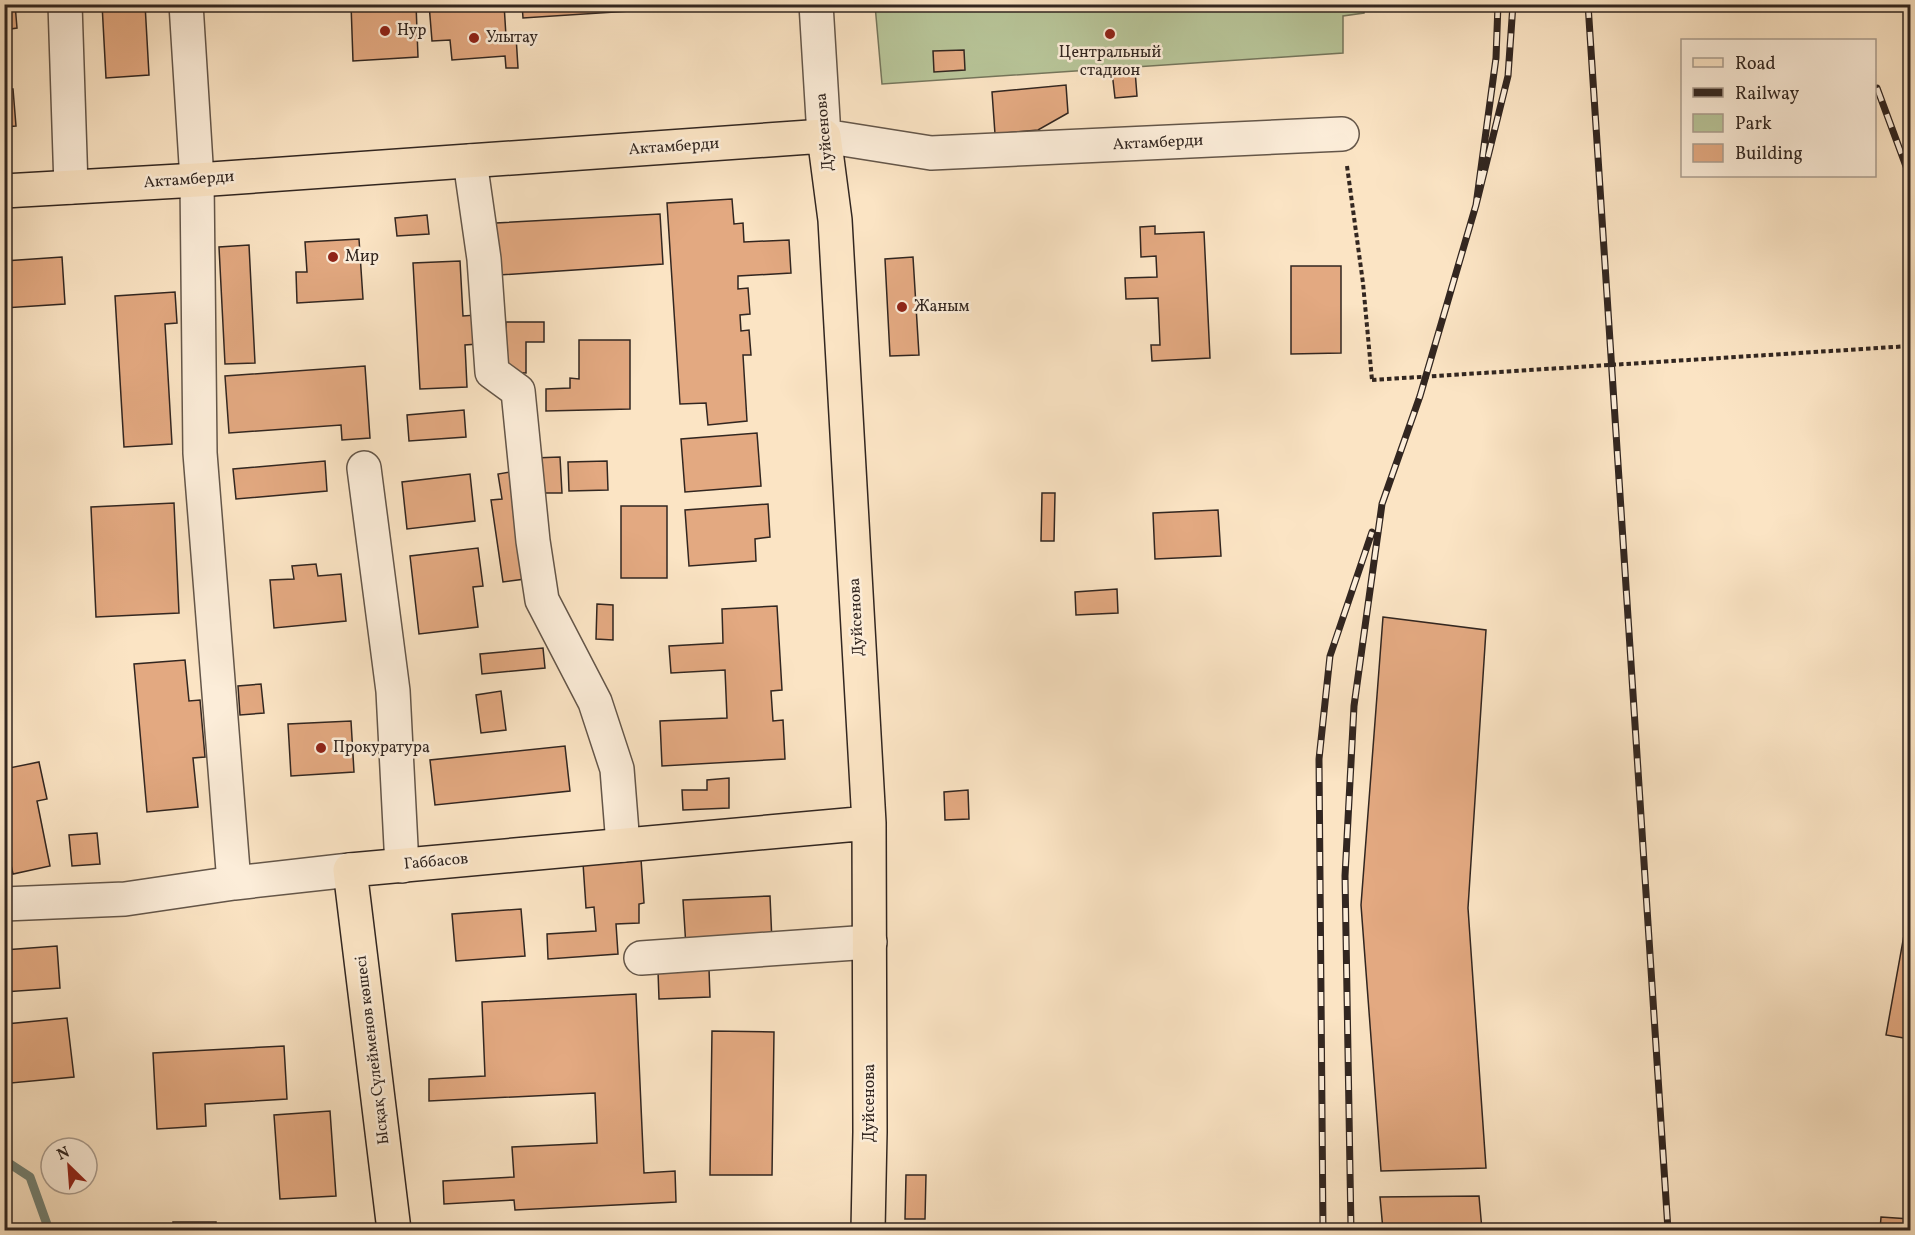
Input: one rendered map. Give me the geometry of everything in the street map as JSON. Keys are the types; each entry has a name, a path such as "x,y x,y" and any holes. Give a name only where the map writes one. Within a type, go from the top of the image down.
{"main road":[{"name":"Актамберди","path":"4,191 197,180 824,136"},
{"name":"Дуйсенова","path":"824,136 835,220 869,823 868,1230"},
{"name":"Габбасов","path":"350,870 869,823"},
{"name":"Ысқақ Сүлейменов көшесі","path":"350,870 394,1230"}],"street":[{"path":"65,4 71,187"},
{"path":"186,4 197,180 200,453 234,883"},
{"name":"Дуйсенова","path":"816,4 824,136"},
{"name":"Актамберди","path":"824,136 931,153 1342,134"},
{"path":"470,161 484,259 492,372 518,391 533,541 542,600 595,702 617,769 623,845"},
{"path":"364,468 393,691 402,866"},
{"name":"Габбасов","path":"4,904 125,899 234,883 350,870"},
{"path":"641,958 870,942"}],"path":[{"path":"1342,134 1363,283 1372,380 1911,346"}],"green space":[{"name":"Центральный стадион","path":"1364,4 1364,13 1343,16 1343,53 882,84 875,5"}],"building":[{"path":"4,4 15,4 17,28 4,30"},
{"path":"102,4 145,4 149,75 106,78"},
{"name":"Нур","path":"351,4 416,4 418,57 353,61"},
{"name":"Улытау","path":"429,4 504,4 506,36 516,36 518,68 506,68 505,56 452,60 450,40 432,41"},
{"path":"522,4 676,4 676,8 523,18"},
{"path":"964,50 965,70 934,72 933,51"},
{"path":"1135,70 1137,96 1115,98 1112,72"},
{"path":"1066,85 1068,113 1038,130 995,134 992,92"},
{"path":"4,89 13,89 16,126 4,127"},
{"path":"732,199 734,224 743,223 744,242 789,240 791,273 738,276 738,289 748,288 750,314 740,315 741,331 749,330 751,355 743,355 747,421 708,425 706,403 680,404 667,203"},
{"path":"660,214 663,264 499,275 496,223"},
{"path":"427,215 429,234 397,236 395,218"},
{"path":"1155,226 1155,234 1204,232 1210,358 1152,361 1151,345 1160,345 1158,298 1126,299 1125,278 1157,277 1156,256 1141,257 1140,227"},
{"name":"Мир","path":"359,239 363,299 297,303 296,272 307,272 305,242"},
{"path":"249,245 255,363 225,364 219,247"},
{"path":"62,257 65,304 4,308 4,261"},
{"name":"Жаным","path":"913,257 919,355 890,356 885,259"},
{"path":"460,261 463,316 476,315 478,344 465,345 467,387 420,389 413,263"},
{"path":"1291,266 1341,266 1341,353 1291,354"},
{"path":"175,292 177,323 165,324 172,444 124,447 115,296"},
{"path":"506,322 544,322 544,342 526,342 526,373 506,372"},
{"path":"579,340 630,340 630,409 546,411 546,389 570,388 570,378 579,379"},
{"path":"365,366 370,438 342,440 341,425 229,433 225,376"},
{"path":"464,410 466,437 409,441 407,415"},
{"path":"757,433 761,486 685,492 681,439"},
{"path":"560,457 562,493 536,493 534,458"},
{"path":"325,461 327,491 236,499 233,469"},
{"path":"607,461 608,490 569,491 568,462"},
{"path":"510,472 525,579 503,582 491,500 502,499 498,474"},
{"path":"470,474 475,521 407,529 402,482"},
{"path":"1042,493 1055,493 1054,541 1041,541"},
{"path":"174,503 179,613 96,617 91,507"},
{"path":"768,504 770,537 755,539 756,561 689,566 685,510"},
{"path":"621,506 667,506 667,578 621,578"},
{"path":"1218,510 1221,556 1155,559 1153,513"},
{"path":"478,548 483,586 473,587 478,627 419,634 410,556"},
{"path":"316,564 318,576 341,574 346,621 274,628 270,580 294,579 292,566"},
{"path":"1117,589 1118,613 1076,615 1075,592"},
{"path":"597,604 613,605 613,640 596,639"},
{"path":"777,606 782,690 771,691 773,721 783,720 785,759 662,766 660,721 727,718 725,670 671,673 669,646 723,643 722,609"},
{"path":"1383,617 1486,630 1468,908 1486,1168 1381,1171 1361,905"},
{"path":"543,648 545,668 482,674 480,654"},
{"path":"185,660 189,701 200,700 205,757 193,758 198,807 147,812 134,664"},
{"path":"261,684 264,713 240,715 238,686"},
{"path":"501,691 506,730 481,733 476,695"},
{"name":"Прокуратура","path":"351,721 354,772 291,776 288,724"},
{"path":"565,746 570,791 435,805 430,760"},
{"path":"39,762 47,799 37,801 50,866 13,874 4,834 4,769"},
{"path":"729,778 729,808 683,810 682,790 707,790 707,780"},
{"path":"968,790 969,819 945,820 944,792"},
{"path":"97,833 100,864 72,866 69,835"},
{"path":"641,859 644,903 639,904 639,923 616,924 618,954 548,959 547,934 596,931 594,907 586,908 583,863"},
{"path":"770,896 772,942 686,947 683,900"},
{"path":"521,909 525,956 456,961 452,914"},
{"path":"1904,935 1910,936 1910,1039 1886,1035"},
{"path":"57,946 60,988 4,992 4,950"},
{"path":"709,969 710,997 659,999 658,971"},
{"path":"636,994 644,1173 675,1171 676,1202 515,1210 514,1200 444,1204 443,1181 514,1177 512,1147 597,1143 595,1093 429,1101 429,1079 485,1076 482,1002"},
{"path":"67,1018 74,1077 11,1083 6,1024"},
{"path":"712,1031 774,1032 772,1175 710,1175"},
{"path":"284,1046 287,1099 205,1104 206,1126 157,1129 153,1053"},
{"path":"330,1111 336,1196 280,1199 274,1115"},
{"path":"906,1175 926,1175 925,1219 905,1219"},
{"path":"1479,1196 1482,1230 1383,1230 1380,1197"},
{"path":"1881,1217 1910,1219 1910,1230 1880,1230"},
{"path":"173,1222 216,1222 216,1230 173,1230"},
{"path":"779,1226 779,1230 731,1230 731,1227"}],"waterway":[{"path":"4,1160 30,1177 49,1230"}],"railway":[{"path":"1498,4 1496,58 1476,205 1508,76 1513,4"},
{"path":"1588,4 1668,1230"},
{"path":"1877,88 1910,177"},
{"path":"1351,1230 1345,876 1354,706 1382,504 1420,396 1476,205"},
{"path":"1323,1230 1319,759 1330,656 1372,532"}],"place":[{"name":"Нур","path":"385,31"},
{"name":"Центральный стадион","path":"1110,34"},
{"name":"Улытау","path":"474,38"},
{"name":"Мир","path":"333,257"},
{"name":"Жаным","path":"902,307"},
{"name":"Прокуратура","path":"321,748"}]}
